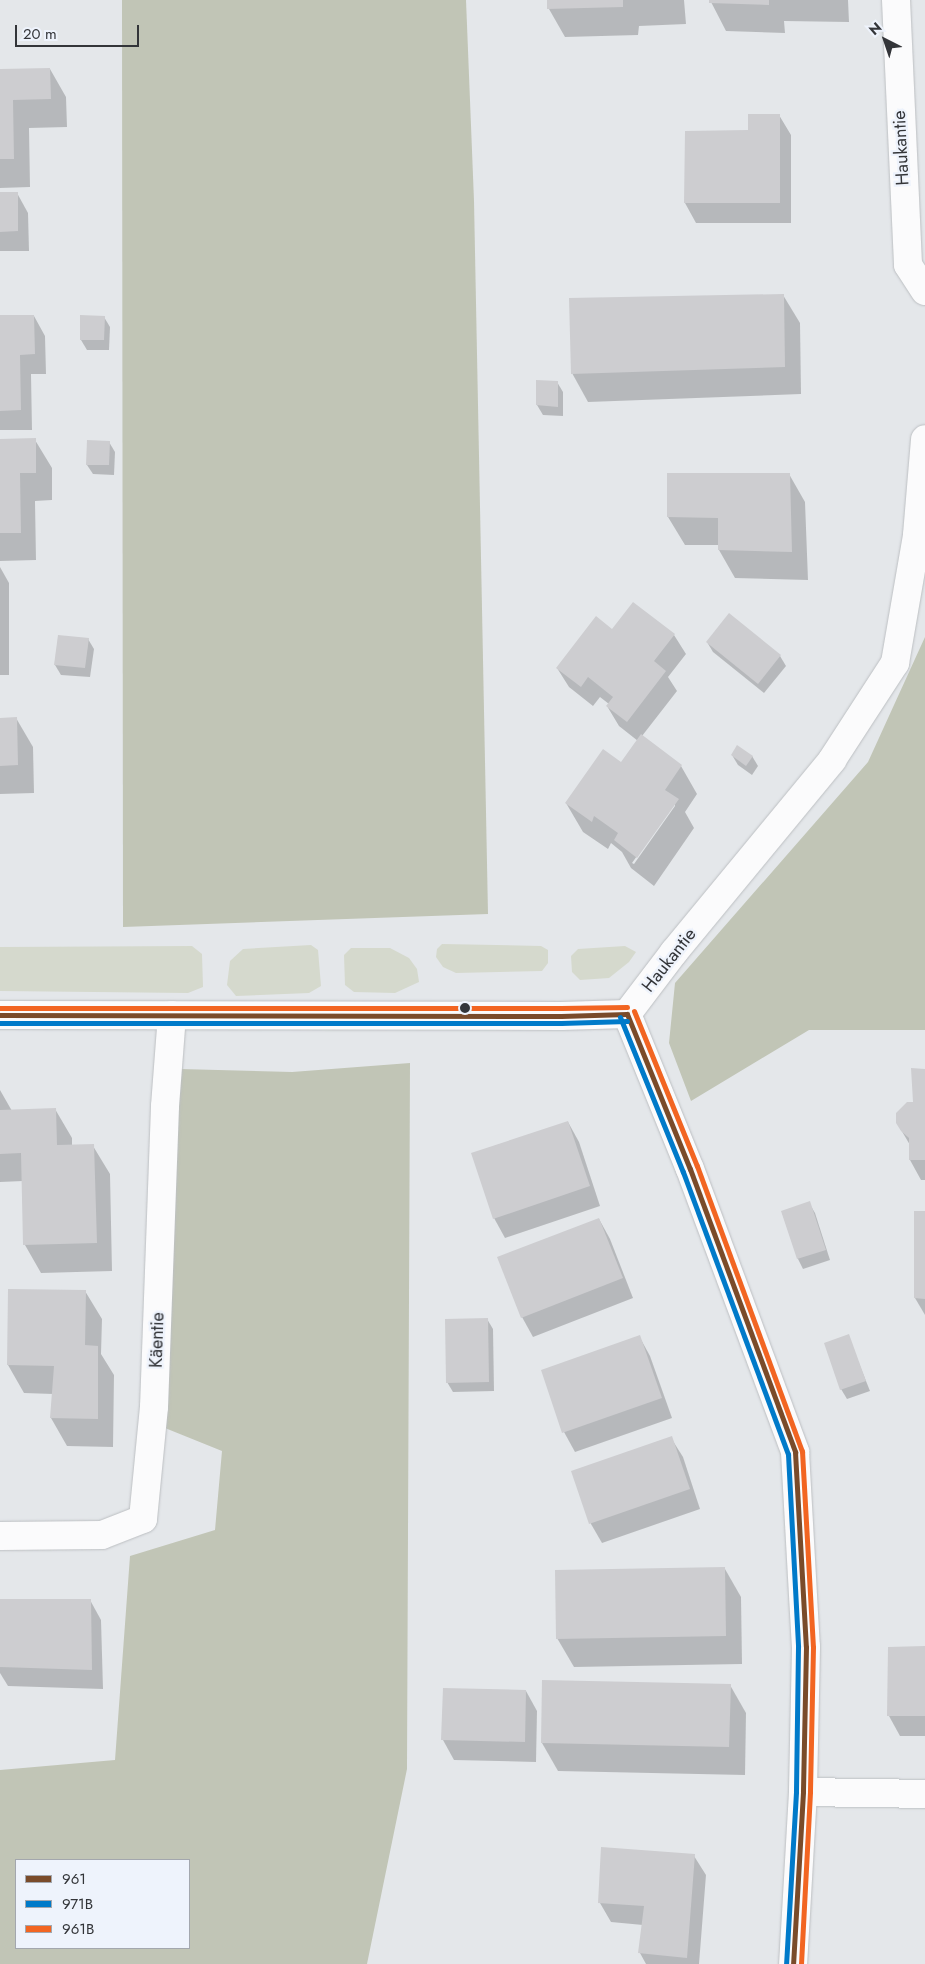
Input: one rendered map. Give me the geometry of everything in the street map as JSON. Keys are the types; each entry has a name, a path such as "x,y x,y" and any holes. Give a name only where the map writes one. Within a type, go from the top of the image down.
{"street":[{"name":"Haukantie","path":"896,0 908,265 925,291"},
{"name":"Haukantie","path":"627,1014 674,952 832,760 895,663 916,535 925,439"},
{"path":"0,1015 561,1016 627,1014 690,1169 795,1452 806,1647 803,1792 793,1964"},
{"name":"Käentie","path":"0,1536 102,1535 143,1518 154,1407 165,1106 172,1015"},
{"path":"803,1792 925,1794"}],"shaded area":[{"path":"442,944 541,946 548,950 548,963 542,971 456,973 443,967 436,957 437,949"},
{"path":"311,945 318,950 321,986 309,993 236,996 227,985 230,961 243,949"},
{"path":"192,946 202,954 203,987 188,993 0,991 0,947"},
{"path":"625,946 636,952 629,962 609,978 580,980 572,972 571,956 578,949"},
{"path":"351,948 390,948 409,958 417,969 419,982 395,993 354,992 345,985 344,955"}],"green space":[{"path":"122,0 466,0 474,201 488,914 123,927"},
{"path":"925,637 925,1030 809,1030 691,1101 669,1043 675,983 868,762"},
{"path":"410,1063 407,1769 367,1964 0,1964 0,1770 115,1760 130,1556 215,1530 222,1451 165,1428 180,1069 292,1072"}],"building":[{"path":"547,0 623,0 623,7 547,9"},
{"path":"709,0 769,0 769,5 709,3"},
{"path":"50,68 51,99 13,100 14,159 0,159 0,69"},
{"path":"748,114 780,114 780,203 684,203 685,131 748,130"},
{"path":"0,192 18,192 18,231 0,232"},
{"path":"784,294 785,367 571,374 569,298"},
{"path":"0,315 34,315 35,354 20,355 21,410 0,411"},
{"path":"80,315 105,316 104,340 80,340"},
{"path":"536,380 558,381 558,407 536,405"},
{"path":"36,438 36,473 20,473 21,533 0,533 0,439"},
{"path":"87,440 110,441 109,465 86,465"},
{"path":"667,473 790,473 792,552 718,550 718,518 667,517"},
{"path":"633,602 675,634 654,661 666,671 627,722 606,706 613,697 588,677 581,687 556,668 596,616 612,629"},
{"path":"729,613 781,655 758,684 706,642"},
{"path":"58,635 89,638 85,668 54,665"},
{"path":"17,717 18,765 0,766 0,718"},
{"path":"641,734 682,765 665,790 679,799 637,858 614,840 618,833 594,816 592,822 565,803 603,749 621,762"},
{"path":"737,745 753,756 746,766 731,755"},
{"path":"911,1068 925,1069 925,1160 909,1160 909,1138 896,1123 896,1113 907,1102 913,1102"},
{"path":"56,1108 57,1145 94,1144 97,1243 23,1245 21,1153 0,1154 0,1110"},
{"path":"568,1121 590,1186 493,1219 471,1153"},
{"path":"810,1201 826,1250 797,1259 781,1211"},
{"path":"914,1211 925,1211 925,1299 914,1298"},
{"path":"599,1218 623,1278 521,1318 497,1257"},
{"path":"8,1289 86,1290 85,1345 98,1346 98,1419 50,1418 54,1366 7,1365"},
{"path":"488,1318 489,1382 446,1383 445,1319"},
{"path":"849,1334 866,1381 840,1390 824,1343"},
{"path":"640,1335 662,1398 562,1433 541,1370"},
{"path":"672,1436 690,1489 589,1524 571,1471"},
{"path":"725,1567 726,1636 556,1639 555,1570"},
{"path":"0,1599 91,1599 92,1670 0,1667"},
{"path":"925,1646 925,1716 887,1716 888,1647"},
{"path":"542,1680 731,1684 729,1747 541,1743"},
{"path":"443,1688 526,1690 525,1742 441,1740"},
{"path":"601,1847 695,1854 687,1958 638,1953 644,1906 598,1903"}],"transit line":[{"name":"961B","path":"0,1008 627,1007"},
{"name":"961B","path":"634,1011 697,1166 802,1451 813,1647 810,1792 801,1964"},
{"name":"961","path":"627,1014 690,1169 795,1452 806,1647 803,1792 793,1964"},
{"name":"961","path":"0,1015 561,1016 627,1014"},
{"name":"971B","path":"620,1017 683,1172 788,1454 798,1647 796,1792 786,1964"},
{"name":"971B","path":"0,1023 561,1023 627,1021"}]}
